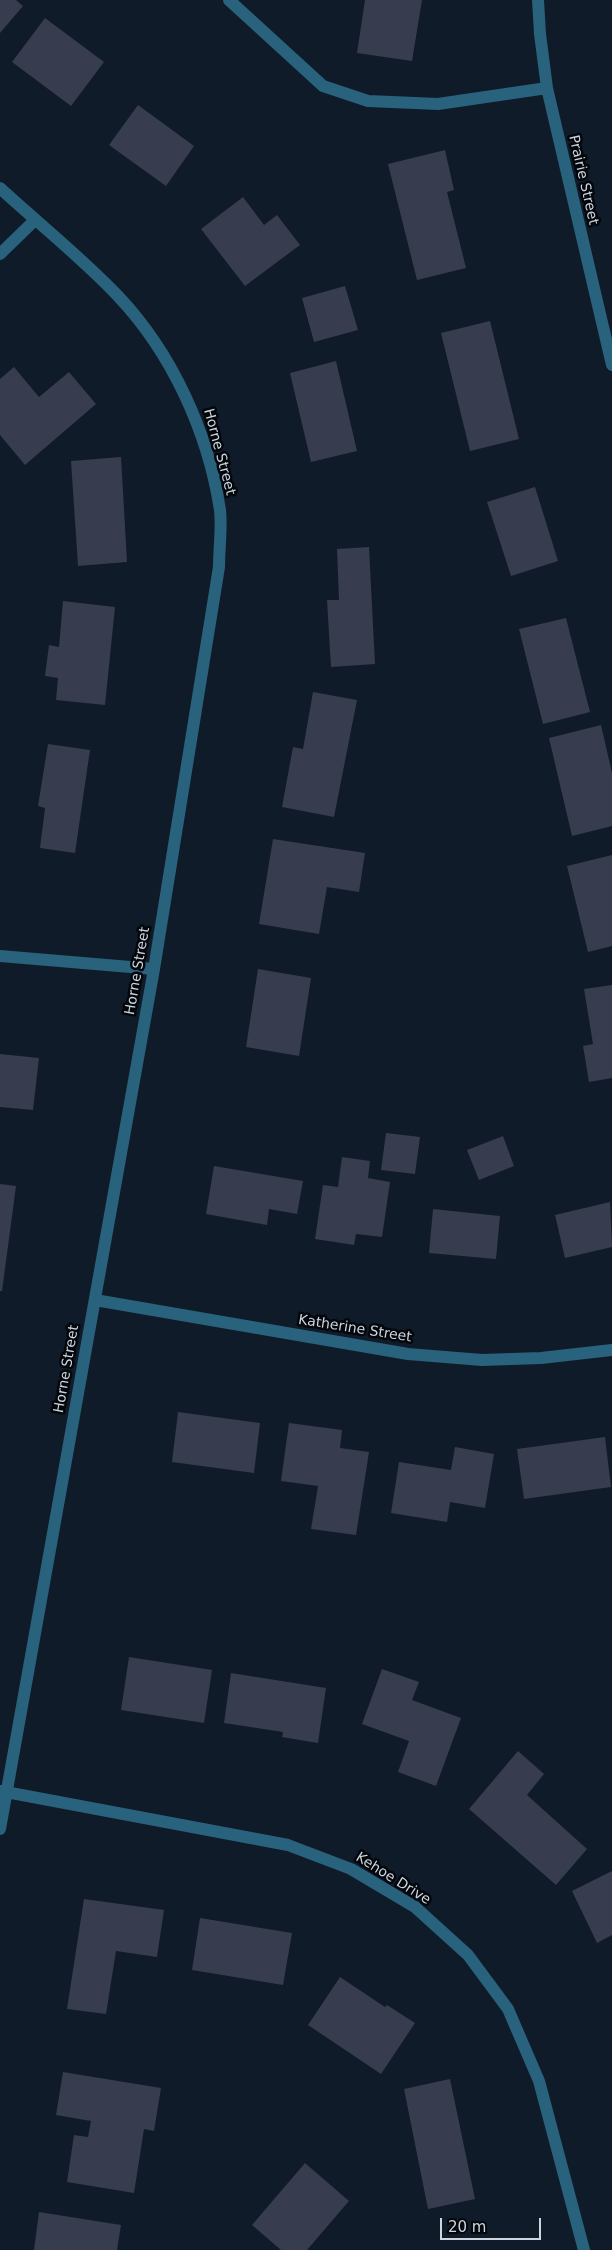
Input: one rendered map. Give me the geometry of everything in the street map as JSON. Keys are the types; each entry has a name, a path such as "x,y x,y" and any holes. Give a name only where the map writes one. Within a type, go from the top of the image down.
{"street":[{"path":"228,0 323,86 368,101 438,104 547,88"},
{"name":"Prairie Street","path":"538,0 547,88 612,365"},
{"name":"Horne Street","path":"0,188 119,296 159,348 190,402 206,447 220,511 219,567 154,969 95,1300 3,1792 0,1829"},
{"path":"0,254 35,220"},
{"path":"0,956 154,969"},
{"name":"Katherine Street","path":"95,1300 408,1354 482,1360 550,1357 612,1350"},
{"name":"Kehoe Drive","path":"3,1792 288,1845 351,1869 415,1907 468,1954 508,2009 539,2081 584,2250"}],"building":[{"path":"0,0 16,0 23,6 0,33"},
{"path":"365,0 422,0 412,61 357,53"},
{"path":"45,18 104,62 71,106 12,62"},
{"path":"138,105 194,146 166,186 109,145"},
{"path":"445,150 454,190 447,192 466,268 417,280 388,164"},
{"path":"243,197 264,225 277,215 300,245 245,286 201,229"},
{"path":"345,286 358,330 314,342 302,298"},
{"path":"490,321 519,439 470,451 441,333"},
{"path":"336,361 357,451 311,462 290,373"},
{"path":"14,367 39,397 69,372 96,404 25,465 0,435 0,379"},
{"path":"121,457 127,562 78,566 71,461"},
{"path":"535,487 558,561 511,576 487,502"},
{"path":"369,547 375,664 331,667 327,600 339,600 337,549"},
{"path":"63,601 115,607 105,705 56,700 58,678 45,676 49,645 59,647"},
{"path":"566,618 590,712 543,724 519,629"},
{"path":"313,692 357,700 334,817 282,807 293,747 303,749"},
{"path":"601,725 612,773 612,826 572,836 549,738"},
{"path":"48,744 90,750 75,853 40,848 45,808 38,806"},
{"path":"273,839 365,853 359,892 327,887 319,934 259,924"},
{"path":"612,855 612,946 588,952 567,866"},
{"path":"258,969 311,978 299,1056 246,1047"},
{"path":"612,985 612,1078 589,1082 583,1046 593,1044 584,989"},
{"path":"0,1054 39,1058 33,1110 0,1107"},
{"path":"386,1133 420,1137 415,1174 381,1170"},
{"path":"503,1136 514,1166 479,1180 467,1150"},
{"path":"342,1157 370,1161 368,1178 390,1182 382,1237 356,1234 354,1245 315,1239 323,1185 338,1187"},
{"path":"214,1166 303,1181 297,1214 269,1209 267,1225 206,1214"},
{"path":"0,1184 16,1186 2,1291 0,1291"},
{"path":"610,1202 612,1247 565,1258 555,1215"},
{"path":"433,1209 500,1216 496,1259 429,1253"},
{"path":"178,1412 260,1423 254,1473 172,1462"},
{"path":"289,1423 342,1430 340,1448 369,1452 356,1535 311,1529 318,1486 281,1481"},
{"path":"605,1437 611,1487 524,1499 517,1449"},
{"path":"455,1447 494,1454 485,1508 450,1502 447,1522 391,1513 399,1462 451,1470"},
{"path":"129,1657 212,1670 204,1723 121,1710"},
{"path":"382,1669 419,1682 412,1700 461,1718 436,1786 398,1772 409,1741 362,1724"},
{"path":"231,1673 326,1688 318,1743 282,1737 283,1732 224,1723"},
{"path":"518,1751 544,1774 527,1795 587,1849 556,1885 469,1809"},
{"path":"612,1871 612,1935 597,1943 572,1891"},
{"path":"84,1899 164,1910 157,1957 116,1951 106,2014 67,2009"},
{"path":"200,1918 292,1933 283,1985 192,1970"},
{"path":"340,1977 385,2007 387,2005 415,2023 381,2074 308,2025"},
{"path":"63,2072 161,2088 154,2131 144,2129 134,2193 67,2182 74,2135 88,2137 91,2121 56,2115"},
{"path":"450,2079 475,2199 428,2209 404,2089"},
{"path":"305,2163 349,2201 307,2250 281,2250 252,2225"},
{"path":"39,2212 121,2225 117,2250 34,2250"}]}
